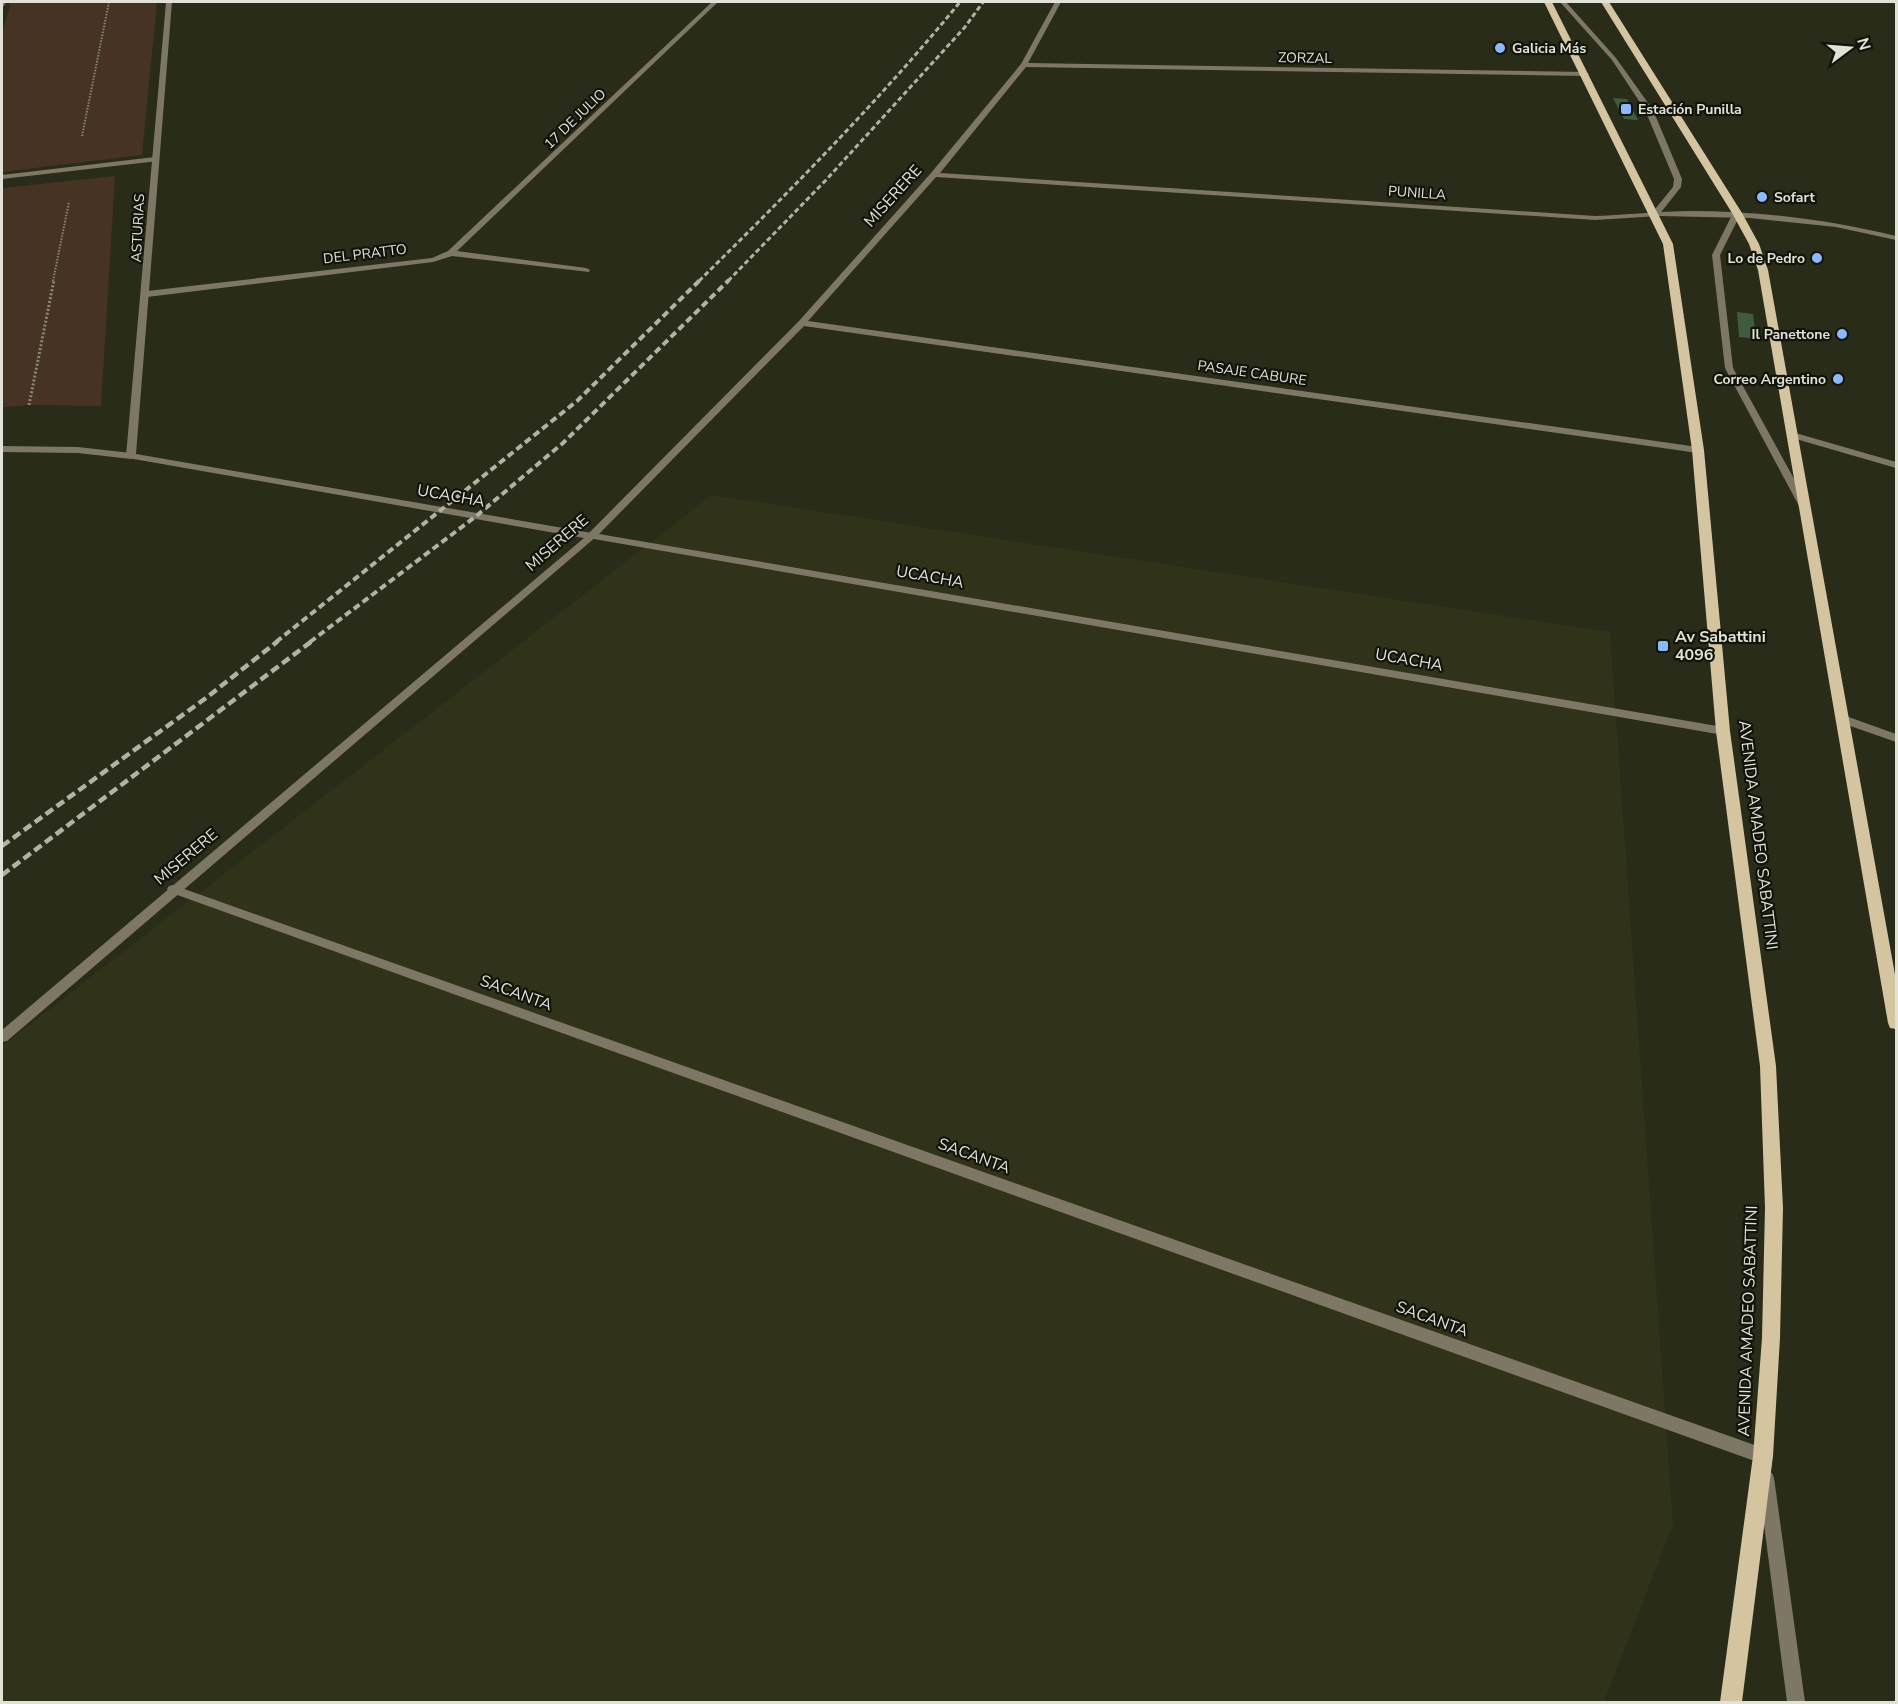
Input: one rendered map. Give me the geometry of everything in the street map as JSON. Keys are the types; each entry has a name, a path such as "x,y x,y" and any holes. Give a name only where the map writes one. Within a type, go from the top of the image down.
{"main road":[{"name":"AVENIDA AMADEO SABATTINI","path":"1548,2 1586,74 1668,244 1698,450 1723,731 1768,1066 1774,1208 1771,1338 1763,1456 1731,1702"},
{"path":"1605,2 1737,213 1754,244 1763,270 1896,1023"}],"street":[{"name":"ASTURIAS","path":"131,456 147,294 155,159 169,2"},
{"name":"17 DE JULIO","path":"451,254 715,2"},
{"name":"MISERERE","path":"2,1037 173,889 592,536 802,323 934,175 1024,65 1058,2"},
{"path":"1563,2 1614,59 1649,110 1678,179 1677,187 1655,214"},
{"name":"ZORZAL","path":"1024,65 1586,74"},
{"path":"2,177 155,159"},
{"name":"PUNILLA","path":"934,175 1594,219 1655,214 1737,213 1808,219 1896,238"},
{"path":"1737,213 1716,255 1729,368 1804,507"},
{"name":"DEL PRATTO","path":"147,294 433,260 451,254 586,270"},
{"name":"PASAJE CABURE","path":"802,323 1698,450"},
{"path":"1792,435 1896,465"},
{"name":"UCACHA","path":"2,449 78,450 131,456 1723,731"},
{"path":"1843,719 1896,738"},
{"name":"SACANTA","path":"173,889 1763,1456"},
{"path":"1763,1456 1796,1702"}],"shaded area":[{"path":"11,2 157,2 142,155 2,172 2,33"},
{"path":"115,176 101,406 2,407 2,188"},
{"path":"712,495 1610,632 1673,1524 1604,1702 2,1702 2,1046"}],"building":[{"path":"1613,98 1627,99 1638,120 1624,119"},
{"path":"1737,312 1753,314 1756,339 1739,337"}],"railway":[{"path":"700,280 866,110 960,2"},
{"path":"728,281 826,180 965,27 983,2"},
{"path":"276,642 577,401 700,280"},
{"path":"310,642 475,517 563,443 728,281"},
{"path":"2,846 206,698 278,641"},
{"path":"2,875 312,641"}],"place":[{"name":"Galicia Más","path":"1500,48"},
{"name":"Estación Punilla","path":"1626,109"},
{"name":"Sofart","path":"1762,197"},
{"name":"Lo de Pedro","path":"1817,258"},
{"name":"Il Panettone","path":"1842,334"},
{"name":"Correo Argentino","path":"1838,379"},
{"name":"Av Sabattini 4096","path":"1663,646"}]}
